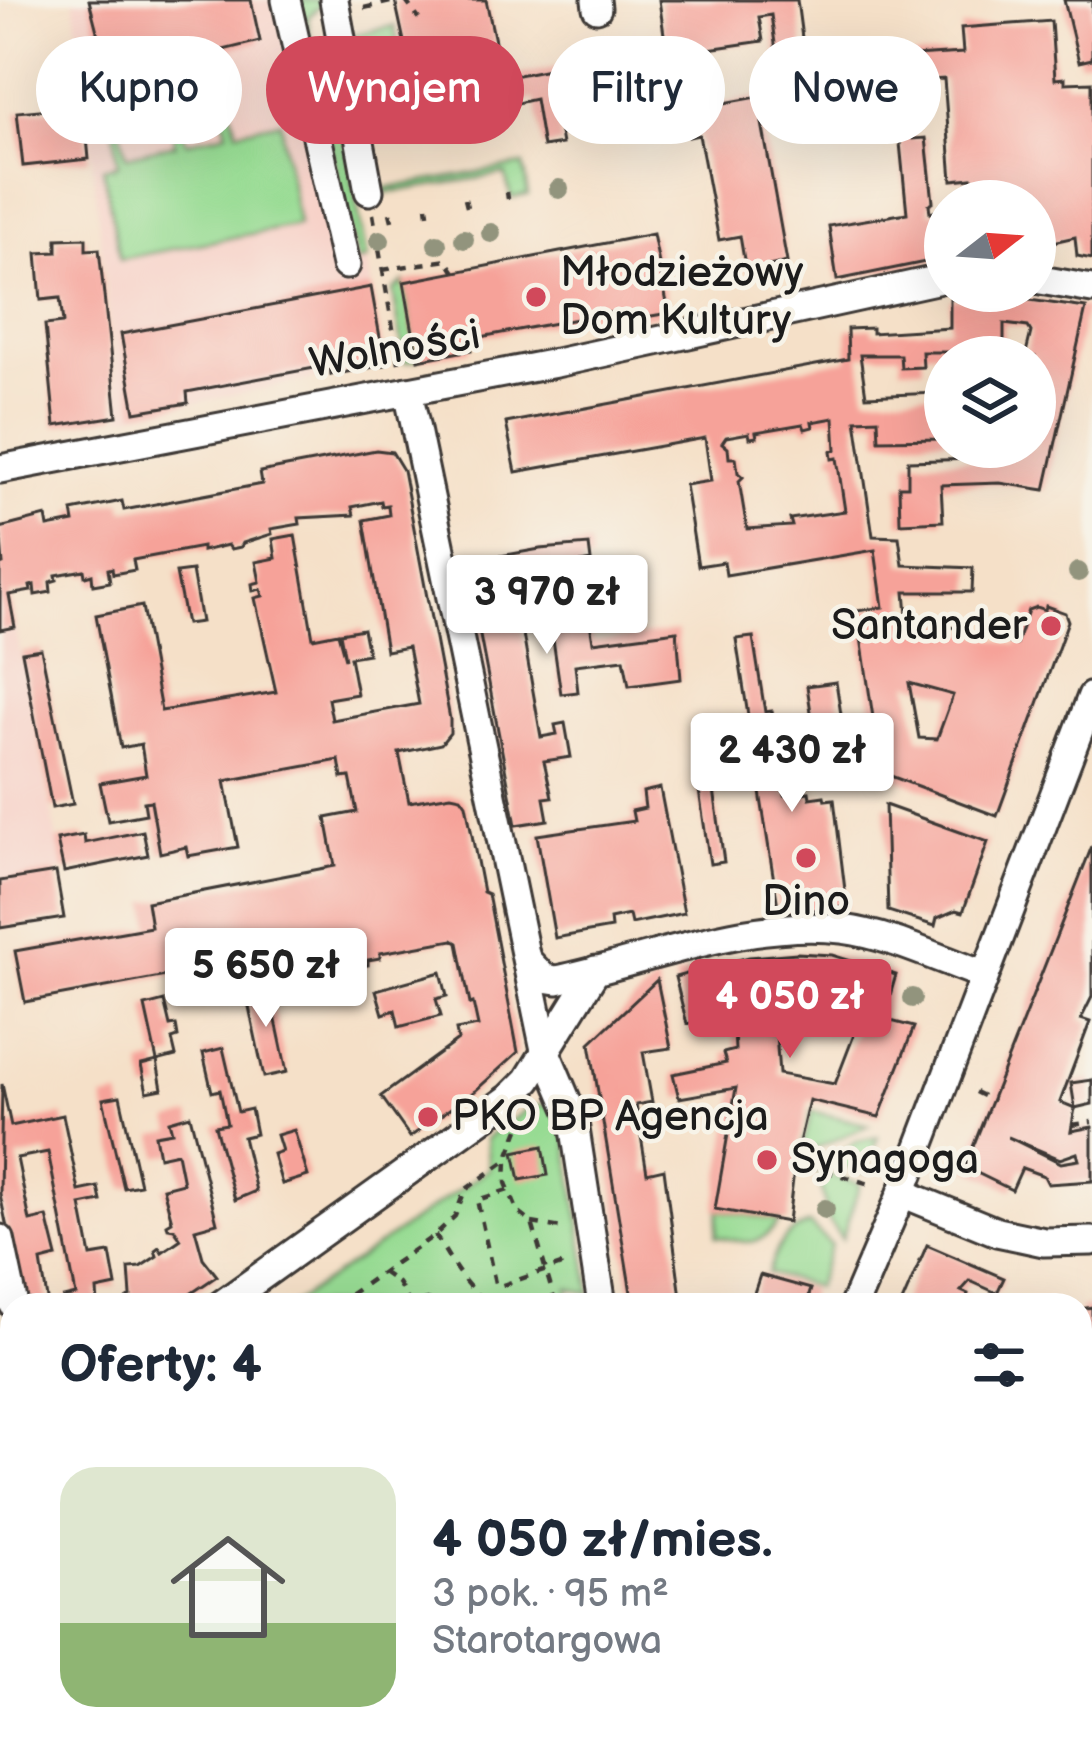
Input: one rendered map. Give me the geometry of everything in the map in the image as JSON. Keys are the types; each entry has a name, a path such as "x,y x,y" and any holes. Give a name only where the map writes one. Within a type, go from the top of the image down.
{"street":[{"path":"286,0 346,265"},
{"path":"335,7 369,191"},
{"name":"Wolności","path":"0,469 404,379 556,363 924,283"},
{"path":"1056,283 1092,289"},
{"path":"404,379 545,1050 573,1116 600,1293"},
{"path":"859,1293 1092,696"},
{"path":"527,960 550,979 727,938 806,928 868,934 984,975"},
{"path":"238,1293 510,1099 528,1080 596,970"},
{"path":"902,1193 997,1232 1044,1242 1092,1241"},
{"path":"0,1239 11,1293"}],"path":[{"path":"335,7 402,0 419,19"},
{"path":"369,191 404,379"},
{"path":"382,270 447,260 456,274"},
{"path":"976,1093 993,1101"},
{"path":"523,1118 507,1160 508,1190 518,1212 532,1222 572,1228"},
{"path":"1072,1125 1092,1122"},
{"path":"355,1293 435,1235 455,1216 465,1190 507,1160"},
{"path":"807,1166 902,1193"},
{"path":"508,1190 477,1200 495,1283 500,1286 573,1259"},
{"path":"532,1222 553,1293"},
{"path":"435,1235 477,1293"},
{"path":"382,1272 403,1293"}],"shaded area":[{"path":"74,0 297,0 306,36 266,36 266,144 331,144 359,262 367,259 385,365 121,417 90,144 242,144 242,36 78,36"},
{"path":"0,548 63,871 0,881"}],"green space":[{"path":"297,0 319,0 308,18 310,36 305,36"},
{"path":"394,26 396,36 352,36"},
{"path":"266,124 266,144 284,144 298,225 120,259 103,168 118,165 116,144 124,144 127,156 175,144 242,144 242,130"},
{"path":"331,144 345,144 367,259 358,262"},
{"path":"523,165 528,195 511,198 505,174 386,193 386,188"},
{"path":"404,282 418,360 405,362 393,291"},
{"path":"544,1104 563,1115 591,1293 568,1288 569,1293 308,1293 489,1169 486,1138 531,1107"},
{"path":"812,1111 869,1125 812,1150 802,1149"},
{"path":"878,1137 864,1173 826,1162 857,1141"},
{"path":"818,1172 860,1184 842,1239 828,1220"},
{"path":"719,1210 780,1221 759,1240 736,1241 716,1236"},
{"path":"809,1224 831,1245 816,1287 768,1273 782,1242"}],"building":[{"path":"89,0 251,0 260,41 242,45 242,36 98,36"},
{"path":"395,0 486,0 494,36 403,36"},
{"path":"659,0 797,0 802,36 774,36 771,15 759,17 762,36 749,36 749,43 725,47 725,36 664,36"},
{"path":"1064,0 1092,0 1092,59 1079,62"},
{"path":"1051,21 1055,79 1092,82 1092,259 1077,256 1075,237 1056,241 1056,180 952,180 941,54 963,53 961,28"},
{"path":"548,69 548,144 562,144 543,147 535,99 524,101 524,74"},
{"path":"749,99 749,144 766,144 787,262 746,271 740,236 719,240 701,144 725,144 725,103"},
{"path":"36,110 36,144 88,144 89,159 23,166 17,112"},
{"path":"900,144 927,144 931,180 924,180 924,262 837,280 829,226 907,213"},
{"name":"Młodzieżowy Dom Kultury","path":"653,234 669,313 616,322 614,312 470,339 471,350 418,360 404,282"},
{"path":"86,238 86,250 99,249 117,416 55,426 45,325 63,323 60,298 41,300 37,253 57,252 57,239"},
{"path":"371,287 385,365 331,375 330,365 187,392 188,403 135,412 121,334"},
{"path":"1056,304 1086,308 1056,441 1056,336 1030,336 1028,327 1004,324 1004,336 924,336 923,367 901,368 900,355 860,355 866,396 924,394 924,439 879,440 878,419 856,420 873,536 899,537 903,565 973,568 972,592 905,592 907,615 1016,645 1028,610 1045,610 1046,606 1065,613 1068,621 997,816 880,772 887,748 879,750 877,744 857,611 883,607 875,550 726,575 724,562 698,566 685,485 711,481 705,438 516,472 506,423 848,359 847,329 872,328 872,333 950,328 950,312 1056,312","holes":["834,418 836,450 831,451 832,459 837,458 845,511 790,519 792,526 747,529 739,481 743,477 736,458 729,458 722,443 726,437 749,433 750,438 757,437 756,432 803,424 805,429 813,427 812,422","909,683 953,695 937,739 919,738"]},
{"path":"376,450 392,452 403,470 450,719 450,733 441,744 399,753 409,802 451,795 466,804 518,1052 475,1091 410,1137 381,1096 458,1040 456,1030 478,1026 458,943 453,940 380,953 368,965 354,967 350,942 25,1002 15,951 151,927 147,902 335,866 326,818 357,812 350,777 342,778 339,760 225,781 238,847 188,856 186,847 160,853 151,801 144,802 146,814 108,821 100,783 146,775 141,744 121,748 96,615 142,606 161,711 276,692 255,598 263,596 261,589 253,591 252,584 260,582 256,562 276,558 273,539 295,535 313,638 338,633 345,659 340,633 363,629 368,654 350,657 357,694 328,699 332,720 419,704 408,647 386,651 364,520 389,515 388,505 382,506 381,501 352,507 354,515 299,518 300,524 271,529 272,534 241,547 202,551 202,547 133,560 135,570 113,574 108,569 110,582 93,585 92,574 85,576 84,570 56,575 57,580 50,582 51,592 35,595 34,585 31,591 9,595 15,627 0,630 0,528 46,516 48,527 74,522 72,511 122,501 124,510 262,484 260,472"},
{"path":"908,461 924,461 924,468 1050,468 1045,490 1000,483 941,485 943,521 900,523 899,486 908,486"},
{"path":"589,545 591,561 581,563 593,642 677,631 681,679 629,686 624,659 575,665 578,692 561,694 548,605 519,611 541,737 557,734 555,725 565,723 571,757 544,761 552,797 544,798 548,820 516,825 466,562"},
{"path":"192,571 201,622 186,624 176,573"},
{"name":"Dino","path":"753,637 765,712 772,711 785,795 809,792 810,798 834,799 847,907 779,913 736,639"},
{"path":"41,649 73,804 52,808 22,652"},
{"path":"836,682 842,721 813,725 807,686"},
{"path":"712,775 724,862 710,864 697,777"},
{"path":"660,788 684,913 631,924 629,915 610,919 611,928 555,938 537,835 634,821 632,811 645,808 643,792"},
{"path":"885,805 988,842 963,912 937,918 935,926 888,911"},
{"path":"143,831 148,855 64,872 57,840 84,835 85,843"},
{"path":"1092,846 1092,997 1081,1019 1090,1022 1060,1102 1075,1108 1071,1131 1092,1127 1092,1181 1048,1184 1044,1176 1022,1168 1012,1190 965,1167","holes":["1008,1137 1060,1159 1077,1153 1079,1160 1061,1163"]},
{"path":"56,872 64,918 0,928 0,881"},
{"path":"832,955 896,975 883,1019 914,1027 879,1117 809,1100 797,1151 809,1153 806,1172 794,1170 788,1222 715,1209 736,1088 679,1098 673,1074 726,1063 723,1053 735,1050 733,1011 687,1024 675,977 749,957","holes":["774,974 848,992 844,1010 862,1014 835,1084 779,1074 775,1020 805,1019 836,1026 839,1008 773,993"]},
{"path":"441,972 447,996 436,999 441,1016 399,1027 395,1010 383,1014 376,990"},
{"path":"657,980 671,1048 643,1052 652,1102 636,1105 647,1173 664,1169 680,1293 631,1293 590,1043"},
{"path":"268,983 287,1072 264,1077 245,988"},
{"path":"164,1001 170,1026 176,1025 178,1037 172,1039 176,1056 157,1061 145,1006"},
{"path":"223,1048 238,1112 251,1109 256,1134 243,1137 256,1191 235,1200 215,1126 227,1124 220,1090 212,1092 203,1053"},
{"path":"157,1061 162,1089 147,1092 141,1065"},
{"path":"1092,1080 1092,1104 1075,1108 1071,1083"},
{"path":"2,1084 11,1126 63,1115 79,1191 98,1187 101,1201 81,1205 91,1256 110,1253 116,1286 97,1293 76,1293 48,1152 17,1158 30,1221 47,1217 57,1257 41,1261 46,1293 21,1293 0,1194"},
{"path":"120,1096 140,1185 124,1188 103,1099"},
{"path":"190,1115 217,1223 195,1229 203,1258 217,1276 192,1293 131,1293 129,1268 140,1267 157,1256 159,1247 162,1252 181,1239 168,1228 172,1221 163,1188 183,1183 177,1153 159,1157 155,1135 172,1132 169,1121"},
{"path":"294,1130 308,1176 282,1184 273,1154 282,1151 277,1135"},
{"path":"543,1146 548,1175 520,1180 514,1152"},
{"path":"927,1245 1004,1278 997,1293 970,1281 961,1291 966,1293 906,1293"},
{"path":"760,1275 811,1289 810,1293 754,1293"}],"place":[{"name":"Młodzieżowy Dom Kultury","path":"536,297"},
{"name":"Santander","path":"1051,626"},
{"name":"Dino","path":"806,858"},
{"name":"PKO BP Agencja","path":"428,1117"},
{"name":"Synagoga","path":"767,1160"}]}
